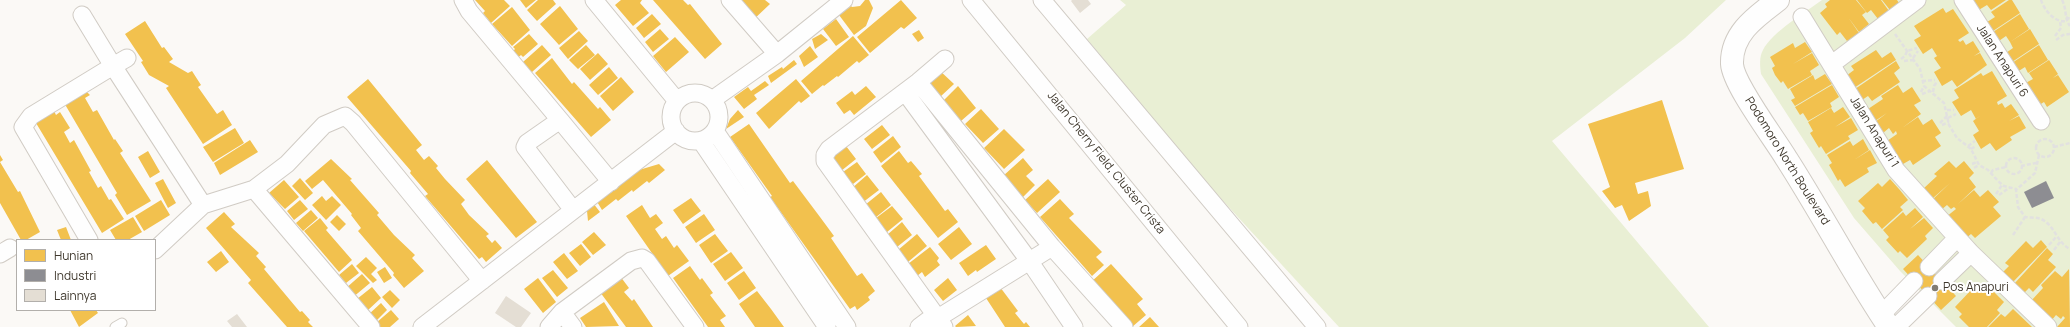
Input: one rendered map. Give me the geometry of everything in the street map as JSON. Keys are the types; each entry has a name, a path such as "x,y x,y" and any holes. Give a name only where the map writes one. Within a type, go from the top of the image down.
{"street":[{"path":"464,0 469,12 611,182"},
{"path":"594,0 677,101"},
{"path":"730,0 777,54"},
{"path":"712,100 777,54 844,0"},
{"name":"Jalan Cherry Field, Cluster Crista","path":"971,0 1239,327"},
{"path":"1042,0 1317,327"},
{"name":"Podomoro North Boulevard","path":"1778,0 1750,21 1738,39 1732,64 1737,81 1889,323"},
{"path":"1832,64 1917,0"},
{"name":"Jalan Anapuri 6","path":"1963,0 2041,121"},
{"path":"82,15 120,62 203,205"},
{"name":"Jalan Anapuri 1","path":"1802,17 1896,170 1971,253 2048,327"},
{"path":"939,320 826,161 825,155 829,149 912,87 945,59"},
{"path":"88,239 23,127 31,116 120,62"},
{"path":"912,87 1052,248 1124,327"},
{"path":"912,87 1074,327"},
{"path":"694,93 703,95 712,100 717,107 719,115 718,124 708,136 692,141 682,138 676,131 671,116 677,101 684,96 694,93"},
{"path":"156,249 203,205 254,189 287,164 324,125 345,116 353,123 482,281"},
{"path":"560,120 525,147 573,210"},
{"path":"422,327 676,131"},
{"path":"708,136 827,327"},
{"path":"708,136 847,327"},
{"path":"254,189 371,327"},
{"path":"1929,267 1957,238"},
{"path":"919,327 939,320 1052,248"},
{"path":"1942,281 1971,253"},
{"path":"549,327 562,312 631,261 642,258 647,261 695,327"},
{"path":"1889,323 1914,281"},
{"path":"1889,323 1928,296"},
{"path":"562,312 573,327"}],"path":[{"path":"2041,0 2048,13 2060,21 2061,28 2055,36"},
{"path":"2062,0 2065,6 2066,19 2070,26"},
{"path":"2060,21 2070,19"},
{"path":"1888,22 1920,69 1924,86 1944,103 1949,122 1957,138 1971,149 1978,163 1991,173 2002,185 2016,189 2032,177 2036,170 2039,155 2036,147 2040,140 2048,140 2054,147"},
{"path":"2056,40 2063,35 2070,34"},
{"path":"1907,51 1917,49 1913,59"},
{"path":"1901,59 1905,56 1907,51"},
{"path":"1904,61 1913,59"},
{"path":"1922,81 1936,81 1932,92"},
{"path":"1924,86 1921,93 1932,92"},
{"path":"1946,110 1954,110"},
{"path":"1949,122 1941,124 1948,116 1956,114"},
{"path":"1968,146 1975,141"},
{"path":"2039,155 2045,157 2050,155 2054,147 2070,143"},
{"path":"1971,149 1976,146"},
{"path":"2013,158 2020,161 2020,170 2015,173 2008,171 2006,167 2008,160 2013,158"},
{"path":"1972,164 1978,163"},
{"path":"1974,168 1978,163"},
{"path":"2021,166 2036,164"},
{"path":"1991,173 2006,167"},
{"path":"2002,185 1998,195 2009,188"},
{"path":"2016,189 2016,201 2020,212 2025,217 2044,220 2052,228 2060,242 2070,248"},
{"path":"2013,235 2025,217"},
{"path":"2048,245 2057,236"},
{"path":"2054,250 2060,242"}],"green space":[{"path":"1120,0 1726,0 1685,38 1552,141 1709,327 1339,327 1202,178 1087,39 1126,5"},
{"path":"1822,0 2070,0 2070,327 1956,327 1900,271 1854,218 1761,74 1761,56 1767,43 1781,29"}],"building: Hunian":[{"path":"475,0 504,0 510,6 491,23 483,13 485,11"},
{"path":"520,0 536,0 526,8"},
{"path":"538,0 553,0 556,4 537,21 527,10"},
{"path":"621,0 642,0 640,3 649,13 633,26 615,5"},
{"path":"653,0 683,0 688,5 690,4 722,44 705,59"},
{"path":"734,0 765,0 770,4 751,22"},
{"path":"865,0 869,0 873,8 866,26 854,35 839,15 851,6 860,6"},
{"path":"901,0 917,18 904,29 901,27 870,53 857,37"},
{"path":"1830,0 1856,0 1866,12 1862,15 1869,24 1859,32 1848,17 1859,33 1847,41 1840,32 1837,35 1820,13 1827,7 1825,4"},
{"path":"1857,0 1881,0 1889,11 1878,19 1871,10 1867,13"},
{"path":"1882,0 1897,0 1899,3 1890,10"},
{"path":"1968,0 2006,0 1991,10 1987,5 1977,11"},
{"path":"2009,0 2012,0 2020,13 1990,33 1984,24 1995,17 1991,12"},
{"path":"560,6 578,29 559,45 540,24"},
{"path":"512,7 530,30 512,46 492,24"},
{"path":"1943,8 1946,13 1953,9 1969,33 1958,40 1960,42 1963,40 1966,45 1973,41 1980,52 1974,56 1980,53 1987,65 1957,87 1952,80 1942,86 1934,72 1941,68 1934,58 1942,53 1937,56 1932,48 1923,54 1914,40 1921,36 1914,26"},
{"path":"652,14 661,24 644,38 636,28"},
{"path":"2020,14 2029,29 2010,42 2006,36 1996,43 1990,34"},
{"path":"836,19 849,37 836,46 823,29"},
{"path":"145,21 162,48 164,47 173,59 169,62 188,73 192,71 201,85 198,87 217,114 223,110 232,125 203,144 166,88 169,86 149,75 141,62 143,61 125,34"},
{"path":"660,29 669,39 653,52 645,42"},
{"path":"2030,29 2039,44 2009,64 2003,55 2013,48 2010,42"},
{"path":"919,30 924,38 918,42 912,34"},
{"path":"579,31 588,41 568,59 559,48"},
{"path":"529,34 538,44 523,57 521,55 514,61 509,55 515,49 513,47"},
{"path":"821,34 828,40 815,49 812,39"},
{"path":"853,36 869,55 859,63 857,61 838,77 837,76 824,86 823,85 812,94 801,81"},
{"path":"675,37 689,52 666,72 653,56"},
{"path":"1805,42 1812,52 1793,64 1812,53 1819,65 1810,71 1812,75 1788,89 1783,81 1781,83 1775,75 1772,68 1775,66 1770,57 1793,43 1795,48"},
{"path":"542,45 551,55 532,72 523,62"},
{"path":"586,45 595,55 578,69 569,60"},
{"path":"2039,45 2048,60 2028,73 2025,67 2014,74 2009,65"},
{"path":"810,46 818,57 804,67 799,56"},
{"path":"1876,50 1882,58 1891,52 1896,60 1854,88 1846,76 1854,70 1851,66"},
{"path":"598,53 608,64 590,80 580,69"},
{"path":"552,58 572,84 574,82 598,109 600,107 611,120 591,137 535,73"},
{"path":"794,60 797,64 771,83 768,76 782,67 783,69"},
{"path":"2049,60 2058,74 2053,78 2058,75 2069,92 2047,107 2044,102 2036,107 2022,85 2033,79 2029,73"},
{"path":"1896,61 1900,68 1894,73 1900,82 1872,101 1868,96 1862,100 1855,89"},
{"path":"609,67 618,78 598,95 589,85"},
{"path":"937,68 954,84 940,97 925,79"},
{"path":"1992,71 2007,96 1997,102 1998,105 2002,103 2005,108 2011,104 2019,115 2009,121 2019,116 2026,128 2010,137 2012,140 1996,151 1990,143 1981,149 1973,135 1979,131 1973,121 1976,119 1971,110 1961,116 1952,102 1959,98 1954,90 1981,73 1983,76"},
{"path":"1825,74 1832,84 1795,106 1791,100 1795,98 1790,89 1813,75 1815,80"},
{"path":"621,77 634,92 613,111 600,96"},
{"path":"368,79 422,145 416,150 424,160 429,156 438,166 436,168 465,200 461,204 469,215 489,234 486,236 492,243 495,240 502,248 486,262 482,257 479,259 425,196 428,194 410,173 411,171 347,97"},
{"path":"796,79 810,96 801,103 799,101 769,129 756,113"},
{"path":"765,81 769,85 754,95 757,99 744,109 734,97 748,87 751,91"},
{"path":"1832,85 1839,97 1830,103 1832,107 1808,121 1803,113 1800,115 1795,107"},
{"path":"1898,85 1903,93 1912,87 1921,101 1914,105 1921,114 1902,128 1918,117 1923,125 1932,119 1941,133 1935,137 1941,146 1913,165 1910,160 1903,164 1887,141 1897,134 1896,131 1893,134 1889,128 1883,133 1875,122 1887,113 1875,121 1868,109 1883,99 1881,96"},
{"path":"866,86 876,97 854,115 850,110 844,114 836,103 852,91 855,95"},
{"path":"958,86 976,108 961,121 943,101"},
{"path":"83,88 90,95 85,98 93,112 97,110 114,140 115,139 123,151 120,153 151,201 127,215 115,195 117,193 63,101"},
{"path":"1662,100 1684,169 1635,183 1638,194 1648,191 1651,206 1629,221 1622,205 1615,208 1602,191 1610,187 1588,124"},
{"path":"52,107 56,115 60,112 70,128 64,132 70,143 74,140 91,171 89,172 98,188 101,186 109,200 111,199 124,219 102,233 33,118"},
{"path":"1843,107 1850,117 1835,127 1851,118 1858,130 1848,136 1850,139 1826,154 1821,146 1819,148 1810,133 1813,131 1808,122 1831,108 1834,113"},
{"path":"981,109 999,129 983,143 965,124"},
{"path":"738,110 744,117 726,129 730,119"},
{"path":"749,124 790,183 793,181 834,236 831,238 857,276 862,273 875,291 868,297 870,300 857,310 855,306 850,309 770,197 772,196 730,137"},
{"path":"882,125 890,135 872,149 864,139"},
{"path":"235,128 244,143 213,162 203,147"},
{"path":"1004,129 1025,150 1004,169 984,148"},
{"path":"893,136 901,147 881,163 873,152"},
{"path":"1863,139 1869,150 1854,160 1870,150 1877,163 1867,168 1869,172 1845,187 1840,179 1838,181 1829,165 1832,163 1827,155 1850,141 1853,146"},
{"path":"250,140 258,152 220,175 214,163"},
{"path":"846,146 856,159 841,171 832,158"},
{"path":"148,151 160,172 150,178 138,157"},
{"path":"899,151 908,163 911,161 922,174 919,176 945,211 948,209 958,222 938,238 881,166"},
{"path":"0,155 3,160 0,162"},
{"path":"1023,158 1033,170 1026,176 1035,185 1023,197 1003,176"},
{"path":"331,159 352,179 350,180 379,213 377,215 394,235 415,255 412,258 424,271 404,288 393,275 394,273 358,231 361,228 351,215 352,214 323,180 312,189 305,181"},
{"path":"487,160 537,222 516,238 466,179"},
{"path":"1949,161 1956,168 1964,161 1974,173 1969,178 1976,187 1958,204 1974,190 1980,197 1988,190 1999,202 1993,207 2001,216 1975,238 1971,234 1965,239 1946,217 1956,209 1954,207 1951,209 1947,205 1941,210 1932,200 1950,183 1932,199 1923,189 1937,176 1934,174"},
{"path":"0,162 18,192 20,191 40,232 28,239 20,239 0,203"},
{"path":"857,162 866,174 853,184 843,172"},
{"path":"659,164 665,170 649,183 647,181 618,201 616,199 602,210 596,200 612,192 639,170"},
{"path":"867,175 879,190 862,203 851,189"},
{"path":"300,178 313,193 305,200 292,186"},
{"path":"163,179 176,203 168,208 155,183"},
{"path":"1048,179 1060,192 1037,213 1025,200"},
{"path":"1890,179 1908,200 1900,207 1903,210 1882,229 1876,222 1873,224 1862,211 1865,208 1858,201 1878,183 1882,187"},
{"path":"284,180 299,197 285,209 269,193"},
{"path":"881,192 891,205 875,218 865,205"},
{"path":"322,196 326,201 332,196 341,205 326,220 312,205"},
{"path":"691,198 701,211 683,224 673,210"},
{"path":"1060,199 1074,214 1069,218 1102,252 1096,257 1104,265 1092,276 1040,217"},
{"path":"161,200 170,215 144,231 135,216"},
{"path":"300,200 308,209 294,220 287,211"},
{"path":"593,203 600,212 588,221 587,211"},
{"path":"642,205 650,218 656,214 663,223 655,229 662,239 666,236 674,248 677,245 689,261 668,276 626,216"},
{"path":"892,206 903,219 887,232 876,218"},
{"path":"1915,208 1923,217 1910,229 1924,218 1933,228 1925,236 1927,239 1907,258 1900,251 1898,253 1886,240 1889,237 1883,230 1903,212 1906,216"},
{"path":"311,210 318,218 303,231 296,223"},
{"path":"224,212 235,224 231,227 259,253 256,256 266,267 264,269 300,312 302,311 310,320 308,322 313,327 287,327 248,283 251,280 206,228"},
{"path":"704,214 715,230 696,243 685,227"},
{"path":"337,215 346,224 339,231 330,222"},
{"path":"133,217 142,232 130,239 115,239 110,230"},
{"path":"320,218 328,228 326,230 352,260 339,272 304,231"},
{"path":"902,222 912,235 897,247 887,235"},
{"path":"66,227 71,239 61,239 57,230"},
{"path":"959,227 972,244 951,260 938,244"},
{"path":"594,232 606,245 593,255 582,242"},
{"path":"715,234 728,251 711,263 699,245"},
{"path":"917,234 927,246 908,262 898,250"},
{"path":"2041,240 2047,247 2012,283 2002,273 2009,266 2005,263 2026,241 2033,248"},
{"path":"581,244 591,257 580,266 569,253"},
{"path":"986,245 996,259 977,272 976,270 968,276 959,263"},
{"path":"930,247 939,258 937,261 940,265 925,277 922,272 917,276 908,264"},
{"path":"2047,248 2053,254 2048,260 2056,267 2033,292 2029,288 2024,293 2014,284"},
{"path":"221,251 229,262 216,272 207,262"},
{"path":"731,252 743,268 725,281 713,264"},
{"path":"564,253 578,271 567,279 553,262"},
{"name":"Pos Anapuri","path":"1918,255 1956,296 1941,310 1903,269"},
{"path":"366,257 377,268 371,274 377,280 373,283 356,266"},
{"path":"352,264 359,273 346,283 339,275"},
{"path":"1111,264 1143,299 1137,304 1146,315 1132,327 1091,282"},
{"path":"690,266 700,280 702,278 713,293 710,295 726,316 720,320 725,327 708,327 673,278"},
{"path":"385,267 392,278 384,283 377,272"},
{"path":"2069,269 2070,327 2057,327 2065,318 2063,316 2061,319 2056,315 2051,321 2031,301 2043,288 2041,285 2055,271 2062,277"},
{"path":"553,270 568,288 557,297 542,278"},
{"path":"744,271 756,288 739,300 727,283"},
{"path":"617,272 629,288 624,292 632,301 634,299 653,327 626,327 597,288"},
{"path":"362,274 370,283 352,298 345,289"},
{"path":"538,278 556,302 543,313 524,289"},
{"path":"948,278 957,290 943,301 934,290"},
{"path":"1985,283 2004,302 1997,310 2000,313 1987,327 1969,327 1959,317 1962,314 1955,307 1973,288 1977,291"},
{"path":"372,287 381,298 367,311 357,299"},
{"path":"1000,287 1018,311 1015,313 1024,324 1026,322 1030,327 1005,327 986,298"},
{"path":"390,290 400,300 392,308 382,297"},
{"path":"757,291 784,327 755,327 739,304"},
{"path":"604,302 619,326 586,327 580,318"},
{"path":"381,303 387,310 375,322 368,315"},
{"path":"2013,309 2032,327 1988,327 2001,314 2005,317"},
{"path":"391,310 399,319 390,327 380,327 376,323"},
{"path":"71,311 97,311 98,313 79,327"},
{"path":"968,315 976,326 955,326"},
{"path":"1150,317 1159,327 1139,327"}],"building: Industri":[{"path":"2046,181 2054,198 2032,208 2024,192"}],"building: Lainnya":[{"path":"1088,0 1091,4 1080,13 1071,1"},
{"path":"506,296 531,313 521,327 516,327 495,313"},
{"path":"237,314 247,327 232,327 227,321"}],"place":[{"name":"Pos Anapuri","path":"1935,288"}]}
